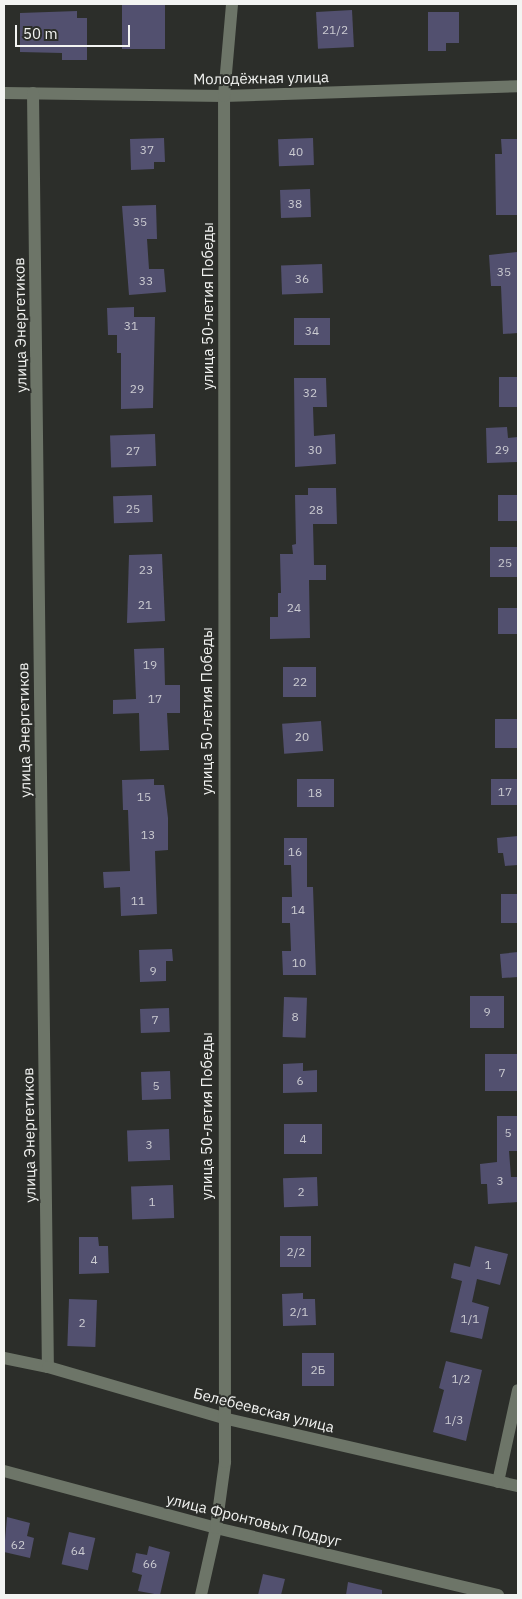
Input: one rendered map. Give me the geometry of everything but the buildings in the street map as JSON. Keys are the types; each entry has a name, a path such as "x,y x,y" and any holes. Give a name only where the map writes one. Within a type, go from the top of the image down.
{"street":[{"name":"улица 50-летия Победы","path":"201,1595 216,1528 226,1462 223,1418 224,96 232,4"},
{"name":"Молодёжная улица","path":"4,93 224,96 518,86"},
{"name":"улица Энергетиков","path":"33,93 48,1367"},
{"name":"Белебеевская улица","path":"4,1358 48,1367 223,1418 518,1486"},
{"path":"498,1482 518,1390"},
{"name":"улица Фронтовых Подруг","path":"4,1471 216,1528 498,1595"}]}
